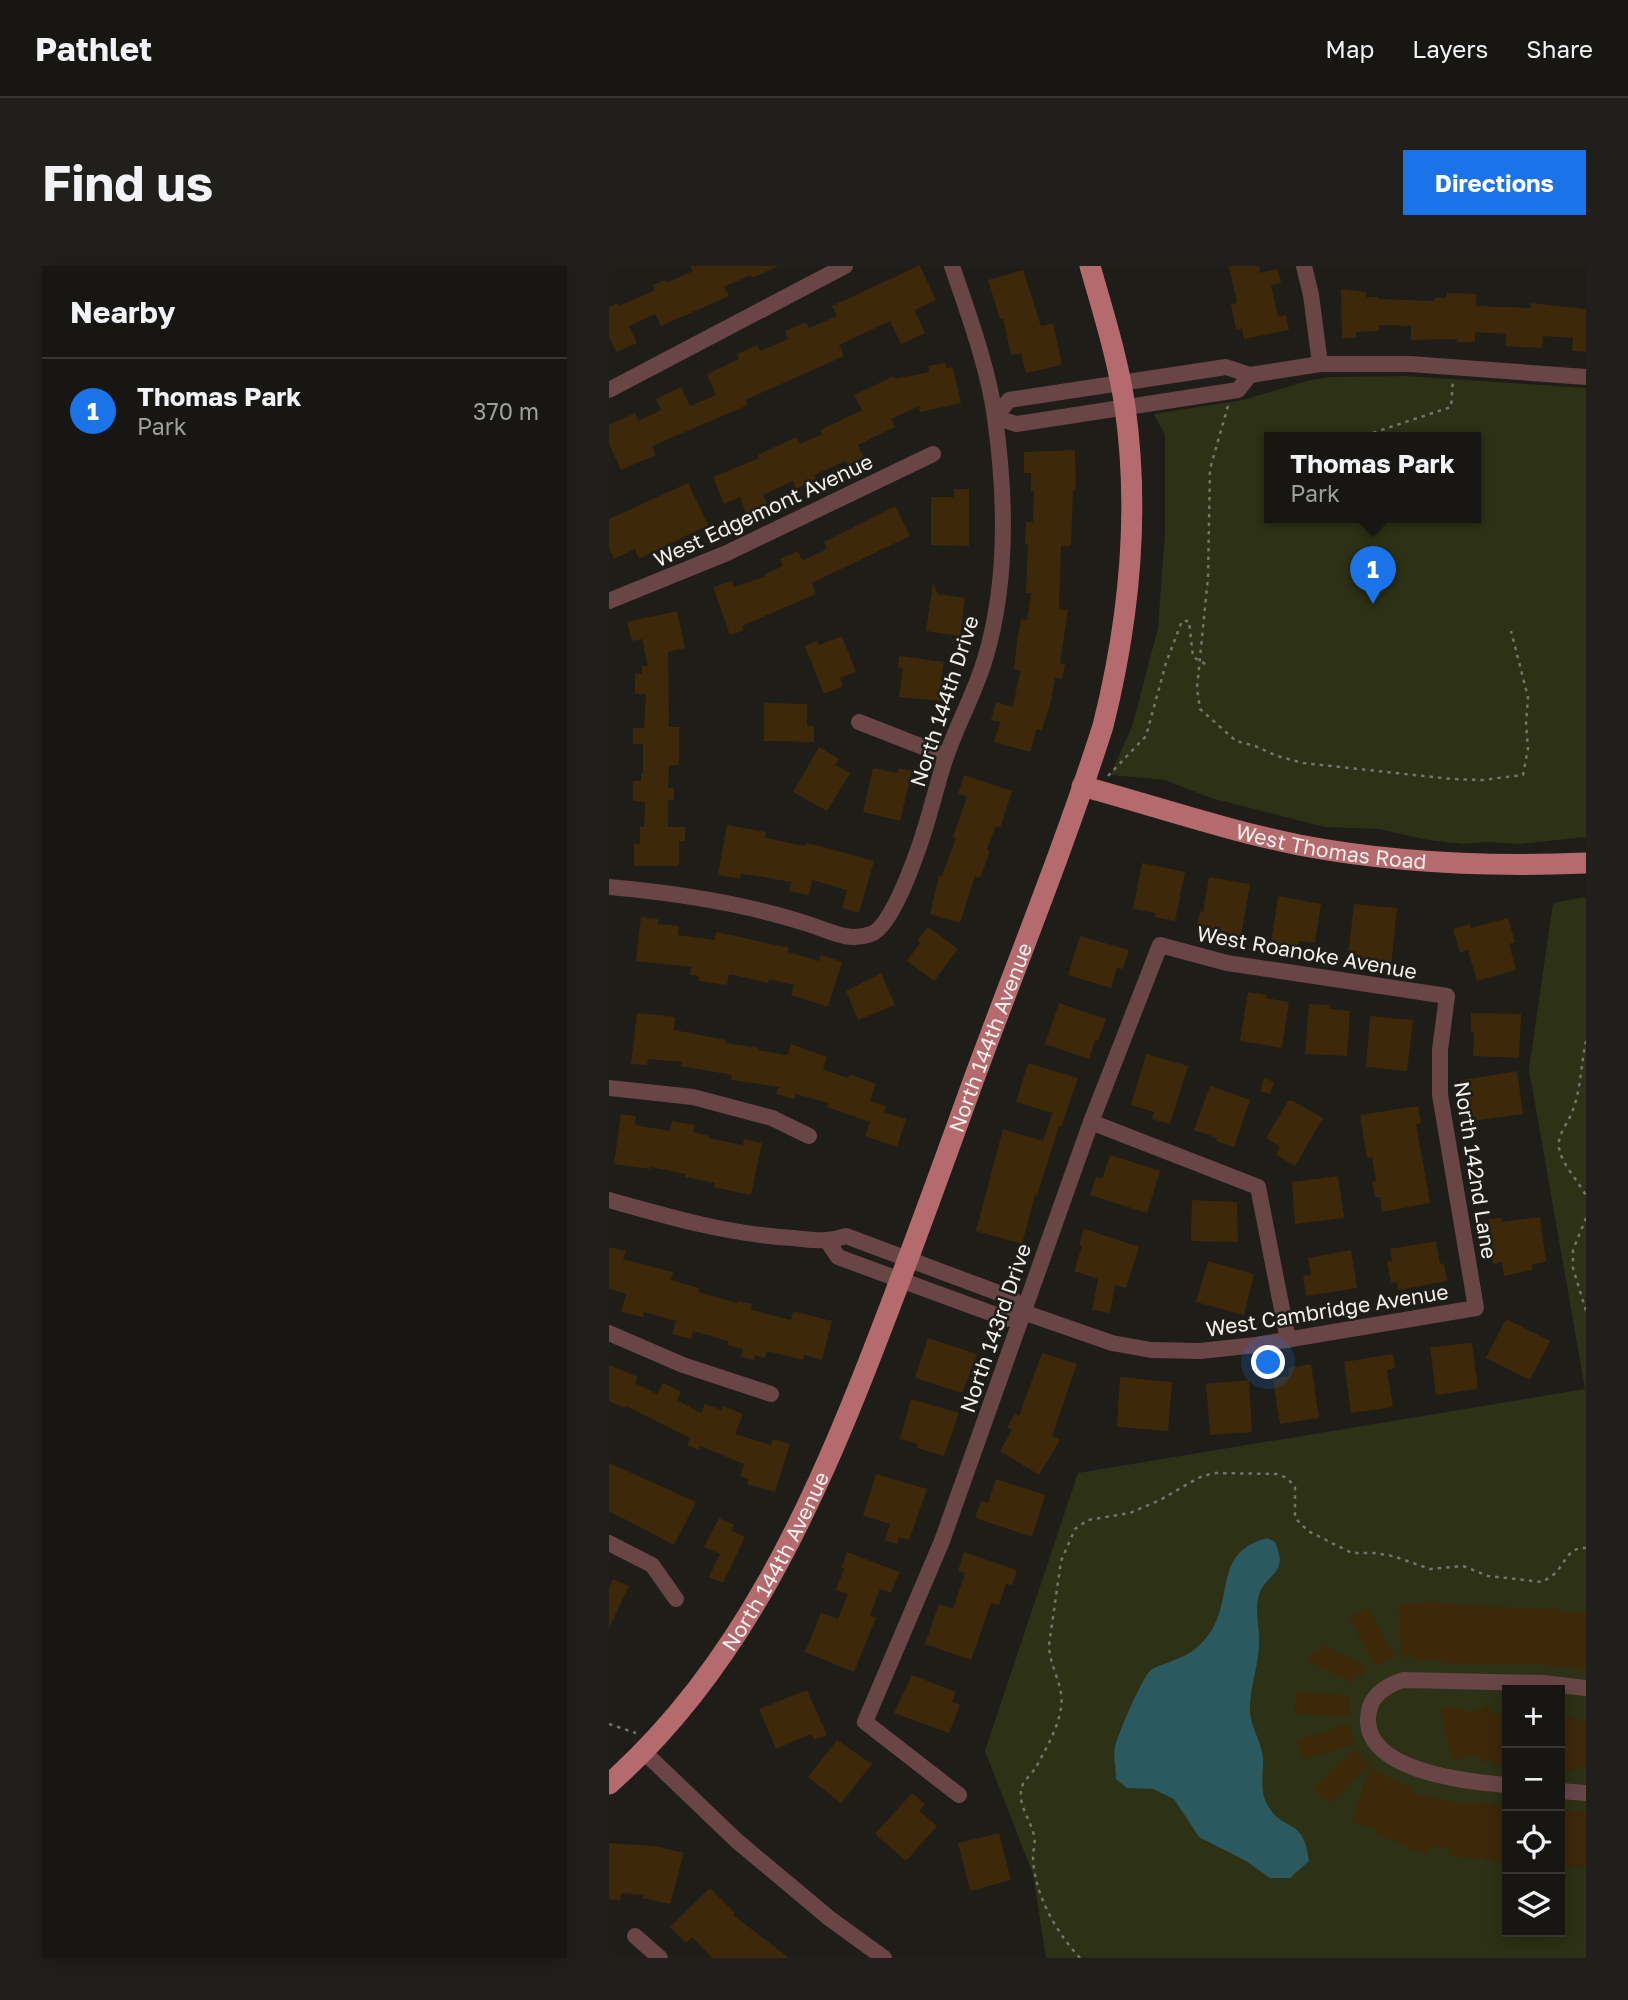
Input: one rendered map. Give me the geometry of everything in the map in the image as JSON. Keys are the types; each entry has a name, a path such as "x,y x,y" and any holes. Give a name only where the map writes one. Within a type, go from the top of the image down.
{"main road":[{"name":"North 144th Avenue","path":"609,1784 648,1747 726,1651 795,1533 842,1430 905,1269 1103,726 1114,681 1129,587 1130,482 1121,384 1090,266"},
{"name":"West Thomas Road","path":"1082,786 1298,845 1376,857 1460,864 1586,863"}],"street":[{"path":"609,390 845,266"},
{"name":"North 144th Drive","path":"609,887 702,897 785,916 854,939 875,933 887,920 915,859 946,756 985,661 995,620 1000,575 1002,522 995,417 976,340 953,266"},
{"path":"1304,266 1311,295 1320,364"},
{"path":"1250,375 1238,390 1016,425 995,417 1009,400 1226,367 1250,375 1320,364 1410,364 1586,377"},
{"name":"West Edgemont Avenue","path":"609,601 727,554 933,454"},
{"path":"859,722 946,756"},
{"name":"West Roanoke Avenue","path":"1160,945 1227,963 1447,996"},
{"name":"North 143rd Drive","path":"959,1795 865,1722 942,1541 1091,1122 1160,945"},
{"name":"North 142nd Lane","path":"1447,996 1440,1050 1440,1095 1476,1308"},
{"path":"609,1088 692,1097 772,1118 809,1136"},
{"path":"1091,1122 1258,1187 1288,1340"},
{"name":"West Cambridge Avenue","path":"609,1200 712,1229 755,1236 828,1242 846,1236 974,1306 1007,1319 1023,1312"},
{"name":"West Cambridge Avenue","path":"828,1242 838,1257 981,1287 1012,1298 1023,1312 1112,1343 1151,1350 1200,1351 1288,1340 1476,1308"},
{"path":"974,1306 981,1287"},
{"path":"609,1332 683,1365 771,1394"},
{"path":"609,1543 652,1565 676,1600"},
{"path":"1502,1784 1439,1776 1385,1753 1368,1724 1369,1711 1375,1697 1383,1689 1403,1680 1543,1683 1586,1688"},
{"path":"648,1747 747,1850 829,1918 884,1958"},
{"path":"1565,1791 1586,1793"},
{"path":"635,1936 660,1958"}],"path":[{"path":"1375,432 1451,407 1453,379"},
{"path":"1228,403 1210,469 1209,548 1197,688 1200,709 1236,741 1303,763 1402,775 1421,774 1482,780 1523,775 1528,748 1528,697 1511,631"},
{"path":"1082,786 1110,775 1146,736 1166,663 1182,621 1189,621 1193,657 1209,666"},
{"path":"1586,1041 1576,1102 1563,1128 1559,1146 1563,1161 1586,1196"},
{"path":"1586,1217 1573,1251 1573,1268 1586,1311"},
{"path":"1080,1958 1065,1939 1040,1894 1033,1858 1034,1835 1021,1799 1023,1785 1035,1770 1058,1720 1062,1704 1061,1692 1049,1656 1049,1645 1061,1561 1075,1530 1088,1520 1130,1513 1213,1473 1277,1474 1287,1478 1295,1487 1296,1518 1308,1531 1352,1553 1393,1556 1430,1569 1463,1566 1488,1576 1542,1583 1556,1573 1569,1554 1586,1548"},
{"path":"609,1724 629,1730 648,1747"}],"green space":[{"path":"1407,376 1586,388 1586,837 1520,844 1463,844 1428,840 1379,829 1325,827 1211,798 1165,780 1110,775 1132,727 1158,628 1165,533 1165,435 1154,414 1243,400 1311,380 1331,377"},
{"path":"1586,897 1586,1958 1046,1958 1033,1874 985,1751 1078,1473 1585,1389 1529,1069 1553,903"}],"water":[{"path":"1267,1538 1275,1542 1280,1562 1275,1573 1261,1589 1258,1598 1259,1646 1250,1712 1263,1757 1262,1787 1267,1804 1273,1813 1298,1831 1306,1847 1309,1861 1290,1878 1270,1878 1246,1861 1199,1837 1174,1799 1153,1789 1127,1788 1116,1779 1114,1758 1121,1730 1148,1674 1154,1668 1179,1659 1205,1639 1219,1614 1232,1563 1239,1553 1251,1544"}],"building":[{"path":"690,266 779,266 724,287 729,296 661,326 655,314 629,326 637,343 616,352 609,337 609,307 618,303 619,306 655,290 653,285 665,280 666,283 693,271"},
{"path":"918,266 936,300 915,310 925,333 901,344 890,321 839,345 844,356 745,400 748,405 652,446 656,455 621,470 609,444 609,425 635,413 638,421 661,410 656,399 681,387 690,406 716,395 707,374 739,359 737,354 757,345 760,351 788,339 785,331 806,322 809,328 837,316 832,306"},
{"path":"1229,266 1259,266 1260,273 1278,269 1281,283 1271,285 1278,317 1286,315 1289,330 1244,339 1242,328 1236,330 1231,304 1237,303"},
{"path":"1023,270 1041,326 1053,323 1062,365 1026,373 1021,353 1011,355 1003,319 1000,319 988,280"},
{"path":"1341,289 1366,292 1366,297 1378,299 1435,301 1435,298 1447,298 1447,293 1476,294 1476,306 1531,308 1531,303 1586,309 1586,352 1572,351 1573,338 1543,336 1542,348 1505,346 1506,334 1475,332 1475,342 1457,342 1457,339 1411,340 1411,326 1379,325 1379,331 1356,332 1356,338 1342,338"},
{"path":"945,363 946,368 953,367 961,403 920,412 919,406 891,419 895,427 858,445 864,457 848,465 845,461 814,475 816,479 796,489 793,481 763,495 767,504 746,513 740,497 724,504 713,477 759,458 758,455 796,437 800,444 822,434 820,430 862,410 854,395 894,376 895,379 929,372 928,366"},
{"path":"1075,450 1076,490 1073,490 1071,546 1061,546 1059,609 1068,610 1060,663 1065,664 1062,679 1055,678 1042,730 1037,729 1030,752 994,742 1000,722 991,720 996,702 1013,707 1020,671 1014,669 1017,642 1021,619 1027,620 1031,593 1026,593 1028,544 1025,544 1026,522 1033,522 1034,491 1031,491 1031,473 1024,473 1024,452"},
{"path":"688,483 708,525 639,559 635,549 614,559 609,548 609,519"},
{"path":"954,489 969,489 969,546 931,545 931,497 954,497"},
{"path":"895,506 910,536 812,583 816,594 742,626 743,631 730,635 713,587 732,581 734,587 766,576 765,574 783,566 780,559 798,551 802,561 827,549 824,542"},
{"path":"933,583 938,594 965,598 960,636 926,631"},
{"path":"677,611 685,648 668,652 669,727 679,727 679,765 669,766 668,788 674,788 674,800 668,800 668,827 685,827 685,841 679,841 679,866 634,866 634,844 640,844 645,802 633,801 633,781 641,781 643,773 643,744 633,744 633,728 644,728 646,694 635,694 635,673 642,674 642,666 648,666 642,639 632,641 627,622"},
{"path":"842,636 856,672 840,678 843,686 824,694 805,646 817,641 819,645"},
{"path":"899,656 944,662 941,680 949,681 947,694 942,694 941,701 899,697 903,668 898,668"},
{"path":"764,703 807,704 807,726 814,726 814,742 764,741"},
{"path":"819,747 839,759 835,765 850,773 827,811 793,792"},
{"path":"873,768 897,773 899,768 912,771 900,821 863,812"},
{"path":"964,775 1012,791 1000,828 996,826 987,849 990,851 980,878 975,876 960,923 930,914 939,876 942,876 956,838 953,837 967,797 958,794"},
{"path":"727,825 766,832 765,838 805,846 806,843 874,861 859,913 842,908 847,890 812,880 809,895 789,891 791,882 741,874 740,879 718,875"},
{"path":"1142,863 1185,872 1175,921 1155,917 1155,913 1133,909"},
{"path":"1209,877 1250,884 1241,936 1197,925 1200,911 1203,912"},
{"path":"1278,896 1321,904 1315,943 1299,941 1297,950 1271,943"},
{"path":"1354,904 1397,908 1391,967 1373,965 1373,959 1348,957"},
{"path":"641,917 658,919 658,924 679,926 678,935 715,940 716,932 789,948 788,952 819,961 821,955 842,962 828,1007 791,995 794,985 769,979 768,983 729,974 727,985 698,981 699,976 690,975 691,967 636,961"},
{"path":"1508,918 1515,942 1509,944 1516,970 1477,981 1468,950 1460,953 1453,929 1470,924 1471,928"},
{"path":"928,927 958,949 934,981 907,961"},
{"path":"1080,936 1129,950 1123,969 1117,968 1111,988 1068,975"},
{"path":"881,973 895,1005 858,1020 846,991"},
{"path":"1248,992 1289,1002 1282,1048 1240,1041"},
{"path":"1059,1003 1106,1019 1089,1059 1045,1044"},
{"path":"1309,1004 1330,1005 1329,1009 1350,1011 1347,1056 1305,1054"},
{"path":"637,1013 675,1017 674,1030 726,1040 725,1043 788,1055 791,1044 827,1057 823,1070 848,1078 850,1074 876,1084 870,1101 886,1106 884,1112 906,1119 897,1147 865,1136 870,1122 827,1107 828,1103 796,1094 794,1099 776,1094 779,1087 731,1080 732,1075 681,1066 682,1062 648,1059 647,1065 631,1064"},
{"path":"1471,1013 1521,1014 1519,1058 1473,1056 1474,1032 1471,1032"},
{"path":"1370,1016 1413,1020 1407,1071 1366,1067"},
{"path":"1146,1054 1188,1066 1170,1124 1152,1119 1154,1112 1131,1105"},
{"path":"1028,1063 1078,1078 1061,1127 1059,1126 1037,1196 1035,1195 1022,1244 976,1231 1003,1129 1043,1141 1052,1113 1016,1102"},
{"path":"1517,1071 1523,1114 1465,1122 1462,1080"},
{"path":"1264,1078 1274,1082 1270,1094 1260,1091"},
{"path":"1210,1086 1250,1100 1234,1147 1194,1130"},
{"path":"1288,1101 1293,1101 1323,1118 1295,1166 1276,1155 1280,1147 1266,1138"},
{"path":"1418,1106 1421,1123 1416,1124 1430,1203 1382,1212 1380,1197 1375,1197 1372,1182 1376,1181 1372,1157 1367,1158 1360,1115"},
{"path":"621,1114 636,1116 635,1125 670,1131 672,1121 695,1125 693,1132 709,1138 743,1145 744,1139 762,1143 751,1195 714,1187 715,1183 685,1177 686,1174 651,1167 614,1164"},
{"path":"1110,1155 1160,1171 1147,1213 1090,1195 1096,1177 1102,1179"},
{"path":"1338,1176 1344,1218 1295,1224 1292,1182"},
{"path":"1192,1200 1237,1202 1238,1242 1191,1241"},
{"path":"1540,1217 1546,1262 1532,1264 1532,1270 1504,1276 1502,1262 1493,1264 1489,1219 1501,1218 1501,1222"},
{"path":"1084,1229 1139,1247 1126,1288 1115,1285 1110,1313 1092,1310 1098,1279 1074,1271"},
{"path":"1436,1241 1440,1264 1444,1263 1447,1281 1398,1290 1397,1282 1391,1283 1387,1262 1392,1261 1390,1249"},
{"path":"609,1247 626,1251 623,1259 673,1272 671,1280 699,1288 698,1292 737,1303 752,1304 751,1310 791,1320 793,1311 832,1321 822,1360 804,1355 803,1360 767,1351 765,1358 755,1355 754,1360 741,1357 743,1349 727,1345 728,1341 693,1331 691,1339 672,1334 676,1321 644,1312 643,1317 621,1312 626,1294 609,1289"},
{"path":"1351,1250 1357,1288 1306,1296 1303,1276 1311,1275 1308,1258"},
{"path":"1208,1261 1254,1274 1244,1315 1196,1302"},
{"path":"1506,1319 1550,1341 1530,1380 1486,1358"},
{"path":"928,1338 977,1354 962,1393 915,1378"},
{"path":"1472,1343 1478,1389 1436,1395 1430,1347"},
{"path":"1042,1353 1077,1364 1052,1436 1060,1440 1039,1475 1000,1451 1012,1430 1007,1427 1015,1414 1019,1416"},
{"path":"1393,1354 1395,1368 1387,1370 1393,1407 1351,1413 1344,1362"},
{"path":"1311,1364 1319,1418 1280,1424 1273,1379 1289,1376 1288,1368"},
{"path":"609,1365 638,1377 635,1383 657,1394 663,1383 681,1392 677,1400 701,1413 705,1404 722,1410 723,1406 743,1414 735,1434 771,1445 773,1439 790,1444 775,1492 747,1484 748,1479 740,1476 744,1464 700,1446 699,1450 687,1445 690,1438 626,1406 625,1408 609,1401"},
{"path":"1120,1377 1172,1382 1168,1431 1117,1427"},
{"path":"1249,1380 1252,1432 1210,1435 1206,1384"},
{"path":"911,1399 959,1413 944,1456 917,1448 918,1444 900,1439"},
{"path":"609,1463 696,1502 674,1545 609,1511"},
{"path":"876,1474 927,1489 909,1540 899,1537 897,1544 885,1540 890,1524 863,1516"},
{"path":"996,1479 1045,1495 1032,1537 975,1518 981,1501 988,1503"},
{"path":"719,1518 734,1525 731,1530 745,1537 723,1583 709,1577 720,1554 704,1547"},
{"path":"847,1552 899,1572 891,1593 880,1589 870,1616 876,1618 854,1672 805,1652 821,1613 838,1619 848,1594 836,1590"},
{"path":"964,1552 1017,1570 1012,1585 1006,1584 999,1605 991,1603 971,1660 925,1644 939,1604 953,1609 965,1573 958,1571"},
{"path":"613,1579 629,1586 609,1628 609,1587"},
{"path":"1427,1602 1559,1609 1586,1613 1585,1670 1575,1667 1548,1667 1548,1664 1442,1663 1442,1659 1416,1661 1415,1656 1401,1657 1399,1604"},
{"path":"1368,1608 1395,1656 1379,1665 1375,1665 1349,1618"},
{"path":"1324,1645 1367,1667 1362,1677 1357,1674 1352,1683 1308,1661 1314,1649 1320,1652"},
{"path":"912,1675 956,1692 952,1702 960,1705 949,1733 894,1713"},
{"path":"807,1690 827,1735 814,1740 811,1734 776,1749 759,1709"},
{"path":"1296,1691 1350,1696 1349,1717 1295,1714"},
{"path":"1453,1706 1454,1710 1462,1708 1463,1713 1489,1706 1491,1715 1502,1712 1502,1764 1495,1765 1493,1760 1481,1762 1480,1756 1452,1760 1440,1708"},
{"path":"1575,1716 1577,1723 1586,1721 1586,1767 1565,1772 1565,1748 1565,1718"},
{"path":"1348,1724 1355,1744 1303,1760 1296,1740"},
{"path":"837,1740 872,1764 841,1803 808,1777"},
{"path":"1354,1749 1370,1765 1328,1804 1313,1788"},
{"path":"1370,1765 1377,1773 1414,1787 1412,1793 1454,1802 1502,1805 1502,1861 1448,1856 1449,1848 1429,1847 1428,1853 1405,1849 1406,1845 1375,1834 1376,1829 1352,1822"},
{"path":"912,1793 925,1804 919,1811 937,1826 906,1861 875,1834"},
{"path":"1565,1810 1586,1812 1586,1867 1565,1866"},
{"path":"999,1833 1011,1880 970,1891 958,1843"},
{"path":"609,1843 654,1846 684,1853 670,1904 642,1898 643,1895 621,1893 620,1901 609,1899"},
{"path":"710,1888 735,1913 733,1915 789,1958 712,1958 692,1937 686,1943 670,1927"}],"place":[{"name":"Thomas Park","path":"1373,604"}]}
